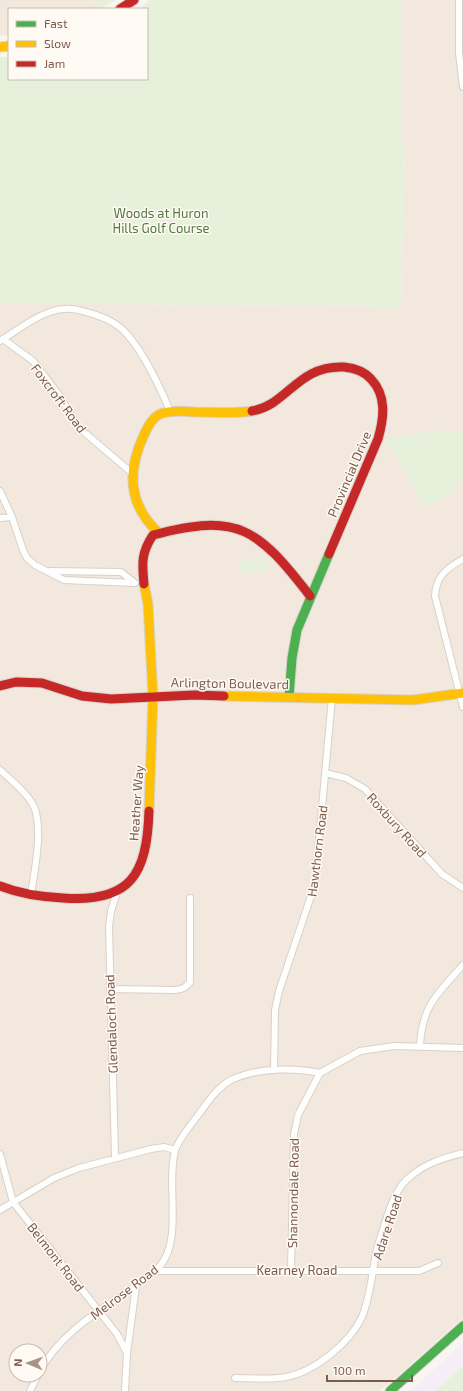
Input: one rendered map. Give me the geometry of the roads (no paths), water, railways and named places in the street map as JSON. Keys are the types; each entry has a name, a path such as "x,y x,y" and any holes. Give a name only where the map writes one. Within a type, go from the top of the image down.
{"street":[{"path":"122,8 134,0"},
{"path":"459,0 461,23 460,77 463,87"},
{"path":"2,340 31,320 51,311 74,308 97,315 122,329 140,353 162,391 170,411"},
{"name":"Foxcroft Road","path":"2,340 33,362 59,395 78,427 132,473"},
{"name":"Provincial Drive","path":"159,533 151,527 138,502 132,473 149,424 158,415 170,411 256,410 276,402 306,376 334,368 360,370 371,378 381,392 384,408 382,430 376,447 310,596 294,639 289,697"},
{"path":"0,490 27,558 35,565 64,580 134,583 144,586"},
{"path":"0,518 12,517"},
{"path":"159,533 196,526 236,528 258,540 280,558 310,596"},
{"name":"Heather Way","path":"0,886 31,895 82,900 97,899 117,892 130,882 138,871 148,840 153,697 148,604 144,586 142,558 147,544 153,535 159,533"},
{"path":"463,559 447,568 439,577 436,587 437,607 461,694 463,707"},
{"path":"46,571 120,572 134,583"},
{"name":"Arlington Boulevard","path":"0,686 16,682 47,684 70,692 97,698 195,695 413,700 461,694"},
{"name":"Hawthorn Road","path":"274,1070 275,1010 315,884 332,698"},
{"path":"0,770 24,793 33,805 37,816 38,830 31,895"},
{"name":"Roxbury Road","path":"325,773 346,778 365,789 442,874 463,888"},
{"name":"Glendaloch Road","path":"115,1157 109,927 111,911 117,892"},
{"path":"110,989 175,990 183,989 187,986 190,982 190,898"},
{"path":"420,1046 421,1029 427,1010 463,965"},
{"path":"0,1210 54,1178 79,1168 115,1157 164,1148 175,1150 189,1126 214,1094 230,1081 250,1074 274,1070 308,1070 320,1073 360,1050 394,1046 463,1048"},
{"name":"Shannondale Road","path":"292,1270 294,1134 298,1115 320,1073"},
{"name":"Melrose Road","path":"48,1358 59,1344 98,1311 136,1286 160,1266 170,1249 172,1236 175,1150"},
{"name":"Adare Road","path":"235,1378 269,1379 288,1377 312,1366 333,1352 350,1336 361,1317 369,1293 380,1241 388,1214 399,1189 410,1176 435,1161 463,1153"},
{"name":"Belmont Road","path":"0,1154 13,1202 117,1334 127,1353"},
{"name":"Kearney Road","path":"154,1271 419,1271 438,1263"},
{"path":"124,1391 127,1353 136,1286"},
{"path":"390,1391 463,1326"}],"park label":[{"name":"Woods at Huron Hills Golf Course","path":"161,220"}]}
